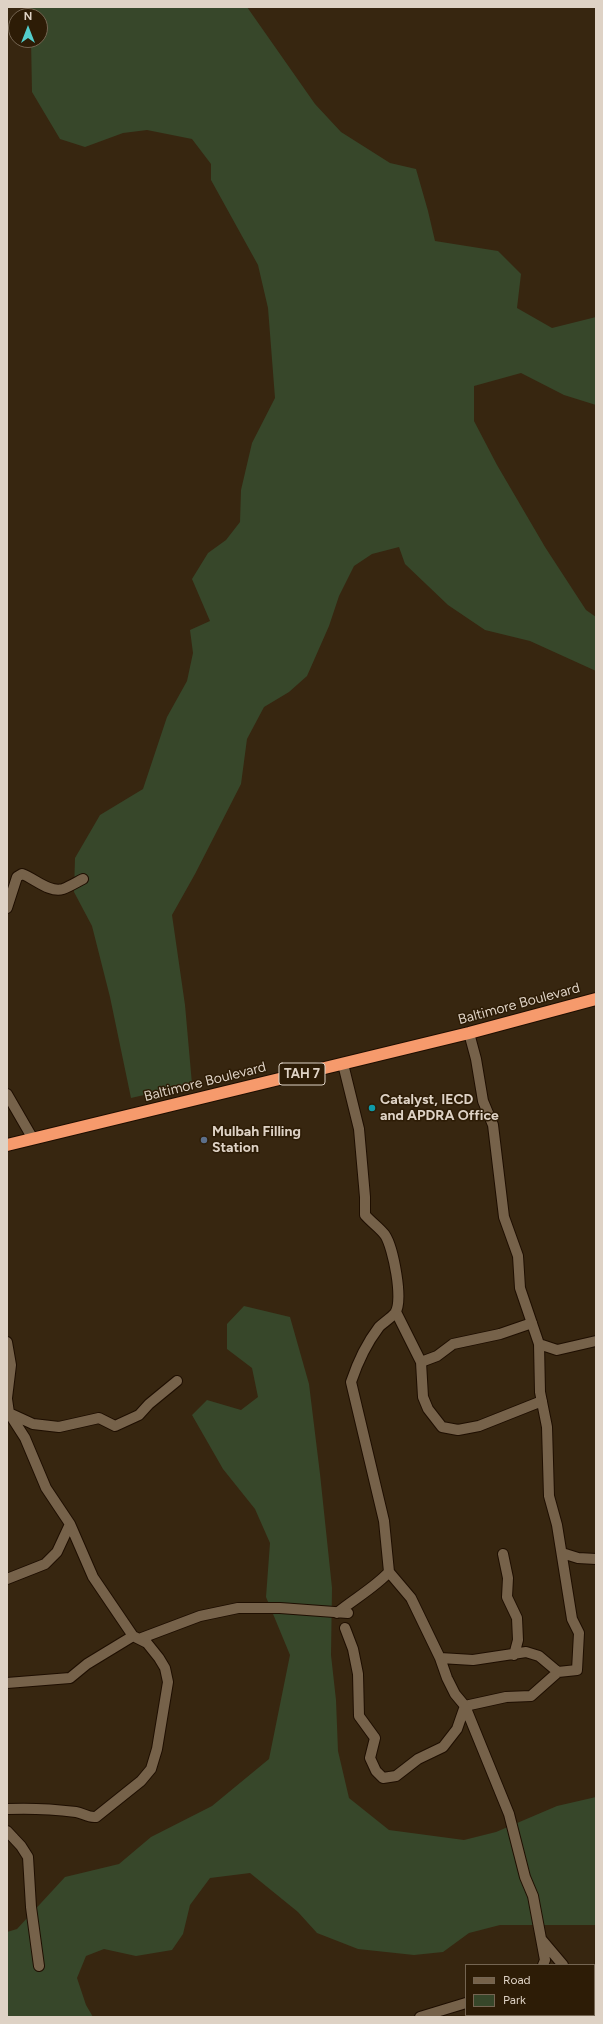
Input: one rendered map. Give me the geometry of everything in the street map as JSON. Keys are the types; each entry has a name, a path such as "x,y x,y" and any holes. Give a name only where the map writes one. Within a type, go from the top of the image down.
{"highway":[{"name":"Baltimore Boulevard","path":"7,1146 468,1033 596,999"}],"street":[{"path":"7,908 17,877 22,874 52,889 62,889 83,879"},
{"path":"465,1706 506,1697 530,1696 558,1672 577,1670 579,1633 572,1619 557,1525 548,1496 548,1427 540,1392 539,1344 520,1288 518,1256 504,1217 494,1125 483,1101 476,1059 468,1033"},
{"path":"343,1064 359,1129 365,1197 365,1215 385,1235 391,1250 398,1298 396,1312 421,1362 423,1397 428,1409 442,1427 458,1430 479,1426 542,1401"},
{"path":"7,1094 33,1139"},
{"path":"396,1312 380,1326 370,1340 358,1360 351,1382 384,1521 389,1572 411,1598 440,1658 455,1694 465,1706 509,1814 525,1877 533,1896 545,1960 543,1964"},
{"path":"421,1362 437,1356 453,1344 500,1334 532,1323"},
{"path":"539,1344 557,1350 596,1341"},
{"path":"7,1342 11,1365 7,1399 8,1413 25,1438 46,1488 70,1524 93,1577 136,1638 148,1643 159,1658 165,1668 168,1682 159,1738 151,1769 141,1781 96,1817 90,1818 78,1812 44,1808 7,1809"},
{"path":"8,1413 33,1424 59,1427 99,1418 115,1426 140,1415 149,1404 177,1381"},
{"path":"7,1579 45,1564 57,1552 70,1524"},
{"path":"562,1553 578,1558 596,1559"},
{"path":"503,1554 508,1578 507,1597 517,1618 518,1640 514,1655"},
{"path":"337,1613 364,1592 373,1588 389,1572"},
{"path":"7,1683 70,1678 86,1664 136,1638 200,1616 238,1608 280,1608 348,1613"},
{"path":"345,1628 353,1649 358,1674 359,1716 375,1738 370,1758 376,1771 383,1778 396,1776 418,1759 443,1747 457,1729 465,1706"},
{"path":"440,1658 473,1660 526,1652 539,1656 558,1672"},
{"path":"7,1831 21,1846 28,1857 31,1907 39,1966"},
{"path":"541,1938 562,1964"},
{"path":"420,2017 465,2003"}],"shaded area":[{"path":"465,2015 532,2017 458,2017"}],"green space":[{"path":"247,7 315,104 341,132 390,163 416,169 435,241 498,251 521,274 517,308 552,328 596,317 596,405 564,395 521,373 474,386 474,421 497,465 545,547 586,610 596,617 596,671 530,641 485,630 448,605 405,564 399,547 372,554 354,566 339,596 329,626 307,676 289,692 264,707 247,739 241,784 195,874 172,915 185,1005 192,1084 131,1098 110,997 92,926 74,892 75,858 100,815 143,789 167,717 187,681 193,653 190,630 210,621 192,579 208,553 226,540 240,522 241,490 252,443 275,398 268,308 258,265 211,180 211,164 192,139 147,130 123,133 85,147 60,139 32,92 31,48 48,48 48,8 27,8"},
{"path":"244,1306 290,1317 309,1384 332,1588 331,1655 336,1700 338,1751 349,1798 389,1830 464,1840 496,1832 557,1806 596,1797 596,1925 500,1925 469,1933 443,1952 414,1955 358,1949 317,1933 298,1912 250,1873 210,1878 190,1905 183,1934 172,1950 136,1956 104,1949 86,1956 77,1978 86,2005 93,2017 7,2017 7,1932 17,1929 65,1877 119,1864 151,1837 212,1806 269,1759 290,1655 266,1597 270,1543 255,1509 223,1469 192,1415 207,1400 241,1410 258,1397 252,1368 227,1349 227,1324"}],"place":[{"name":"Catalyst, IECD and APDRA Office","path":"372,1108"},
{"name":"Mulbah Filling Station","path":"204,1140"}]}
